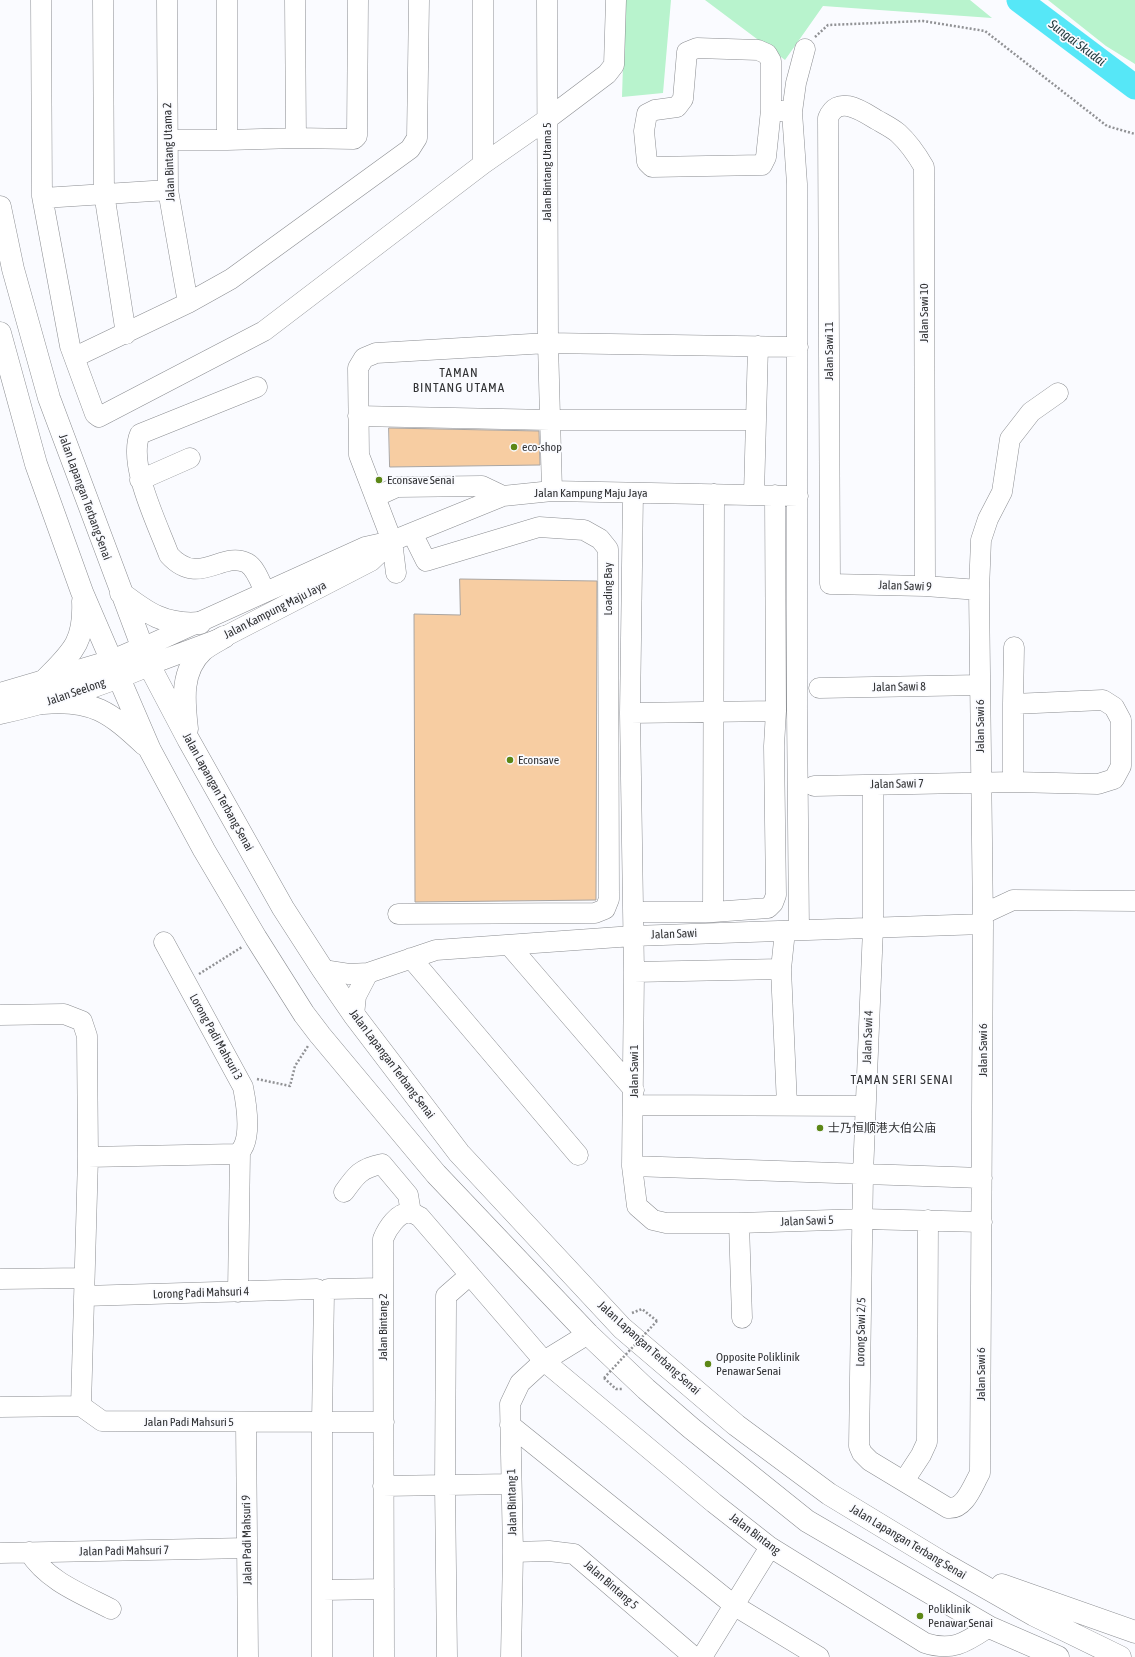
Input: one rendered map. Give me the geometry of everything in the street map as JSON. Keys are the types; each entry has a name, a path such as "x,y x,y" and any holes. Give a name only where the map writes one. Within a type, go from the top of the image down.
{"main road":[{"name":"Jalan Lapangan Terbang Senai","path":"0,207 13,269 49,398 146,657 188,739 283,908 322,970 354,1015 459,1153 615,1320 698,1394 829,1494 941,1562 1034,1615 1120,1657"},
{"path":"0,333 36,464 82,592 150,750 204,850 256,938 304,1014 320,1035 436,1174 588,1334 646,1389 685,1423 807,1521 989,1627 1058,1657"},
{"path":"43,682 68,657 79,638 83,626 82,592"},
{"path":"121,593 155,617 184,625 200,623"},
{"path":"188,739 184,698 185,682 191,667 202,651 224,637"},
{"name":"Jalan Seelong","path":"0,713 43,703 115,669 146,657"},
{"name":"Jalan Seelong","path":"0,694 43,682 115,669"},
{"path":"43,703 62,701 90,705 117,720 150,750"},
{"path":"941,1562 1072,1611 1135,1632"},
{"path":"989,1627 1026,1657"}],"street":[{"path":"41,0 43,198 70,346 95,414 98,417 104,416 264,331 483,164 608,74 614,65 616,0"},
{"path":"103,0 104,193 126,334"},
{"name":"Jalan Bintang Utama 2","path":"167,0 168,190 188,303"},
{"path":"227,0 227,140"},
{"path":"295,0 296,133"},
{"path":"168,140 227,140 296,133 354,139 357,136 358,0"},
{"path":"75,357 126,334 188,303 231,279 410,149 417,138 419,0"},
{"path":"483,0 483,164"},
{"name":"Jalan Bintang Utama 5","path":"547,0 546,120 548,343 552,491"},
{"path":"697,48 721,48 758,50 767,54 771,61 770,110 766,157 762,165 652,167 647,162 644,131 647,114 655,110 677,107 683,99 687,52 697,48"},
{"path":"787,1105 781,969 792,930 797,718 797,184 792,112 796,83 805,49"},
{"name":"Jalan Sawi 10","path":"828,118 831,112 839,106 850,105 859,109 897,132 912,148 924,167 925,586"},
{"path":"770,110 792,112"},
{"name":"Jalan Sawi 11","path":"828,118 830,584"},
{"path":"43,198 168,190"},
{"path":"396,573 392,541 358,455 358,368 364,358 376,353 548,343 798,347"},
{"path":"754,494 758,346"},
{"path":"257,386 140,434 136,450 140,480 169,555 178,565 191,569 203,568 237,560 248,564 254,571 265,592"},
{"name":"Jalan Sawi 6","path":"904,1481 948,1508 953,1508 962,1504 980,1473 983,919 980,783 979,590 981,540 988,519 1002,492 1010,439 1031,412 1058,393"},
{"path":"358,416 550,420 756,420"},
{"path":"140,480 190,458"},
{"path":"375,497 397,487 475,486 482,486 503,496"},
{"name":"Jalan Kampung Maju Jaya","path":"146,657 200,623 265,592 365,547 392,541 503,496 552,491 798,496"},
{"name":"Jalan Sawi 1","path":"633,493 630,712 634,972 634,1097 632,1166 637,1206"},
{"path":"713,912 714,494"},
{"path":"633,912 713,912 768,908 773,903 776,895 774,746 776,711 776,495"},
{"name":"Loading Bay","path":"412,533 426,561 539,527 584,530 600,539 608,549 609,758"},
{"name":"Jalan Kampung Maju Jaya","path":"146,657 224,637 371,561 392,541"},
{"name":"Jalan Sawi 9","path":"830,584 925,586 979,590"},
{"path":"1013,782 1014,647"},
{"name":"Jalan Sawi 8","path":"819,688 980,685"},
{"name":"Jalan Sawi 7","path":"814,786 1013,782 1098,784 1114,779 1120,766 1121,720 1114,707 1103,700 1013,704"},
{"path":"630,712 776,711"},
{"path":"398,914 594,913 602,911 608,904 609,899 609,758 631,758"},
{"name":"Jalan Sawi 4","path":"863,1219 863,1174 873,928 873,785"},
{"path":"983,919 1013,900 1135,901"},
{"name":"Jalan Sawi","path":"322,970 349,974 368,973 436,950 633,936 873,928 983,919"},
{"name":"Lorong Padi Mahsuri 3","path":"164,942 243,1087 248,1110 246,1137 240,1152 238,1292"},
{"path":"509,945 634,1097 787,1105 866,1106"},
{"path":"411,958 578,1155"},
{"path":"634,972 781,969"},
{"path":"354,1015 356,996 368,973"},
{"path":"0,1015 64,1014 82,1021 87,1036 88,1157 81,1406 0,1407"},
{"path":"88,1157 236,1154 240,1152"},
{"path":"344,1192 356,1175 367,1167 382,1164 408,1195 411,1213 420,1217 544,1361"},
{"path":"632,1166 982,1178"},
{"name":"Jalan Sawi 5","path":"637,1206 653,1220 666,1223 739,1223 863,1219 982,1222"},
{"name":"Jalan Bintang 2","path":"384,1657 383,1240 386,1230 400,1215 411,1213"},
{"name":"Lorong Sawi 2/5","path":"863,1219 859,1446 862,1453 870,1461 904,1481"},
{"path":"904,1481 922,1455 927,1442 928,1220"},
{"path":"739,1223 742,1318"},
{"path":"447,1657 445,1485 446,1296 470,1276"},
{"name":"Lorong Padi Mahsuri 4","path":"0,1279 84,1287 238,1292 317,1289"},
{"path":"322,1657 322,1422 324,1293 328,1289 383,1288"},
{"name":"Jalan Bintang 1","path":"511,1657 513,1552 510,1404 520,1383 544,1361 588,1334"},
{"name":"Jalan Bintang","path":"544,1361 770,1547 920,1650 934,1646 956,1646 989,1627"},
{"name":"Jalan Padi Mahsuri 5","path":"81,1406 102,1421 384,1422"},
{"name":"Jalan Padi Mahsuri 9","path":"246,1422 248,1657"},
{"path":"510,1425 734,1606 819,1657"},
{"path":"383,1486 511,1484"},
{"path":"695,1657 734,1606 770,1547"},
{"name":"Jalan Padi Mahsuri 7","path":"0,1553 247,1548"},
{"name":"Jalan Bintang 5","path":"513,1552 549,1551 574,1554 695,1657"},
{"path":"29,1552 42,1570 65,1585 111,1608"},
{"path":"323,1590 384,1589"}],"path":[{"path":"805,49 828,25 923,21 985,31 1107,126 1135,134"},
{"path":"186,982 256,938"},
{"path":"243,1087 258,1078 290,1086 295,1066 308,1047 320,1035"},
{"path":"604,1378 657,1321 642,1309 615,1320"}],"green space":[{"path":"625,0 671,0 663,93 622,97"},
{"path":"705,0 970,0 992,18 823,6 785,60"},
{"path":"1048,0 1135,0 1135,64 1106,46"}],"building":[{"path":"389,428 539,431 540,465 390,467"},
{"name":"Econsave","path":"460,579 597,581 596,900 415,902 414,614 460,615"}],"waterway":[{"name":"Sungai Skudai","path":"1019,0 1135,87"}],"place":[{"name":"eco-shop","path":"514,447"},
{"name":"Econsave Senai","path":"379,480"},
{"name":"Econsave","path":"510,760"},
{"name":"士乃恒顺港大伯公庙","path":"820,1128"},
{"name":"Opposite Poliklinik Penawar Senai","path":"708,1364"},
{"name":"Poliklinik Penawar Senai","path":"920,1616"}],"district":[{"name":"TAMAN BINTANG UTAMA","path":"459,380"},
{"name":"TAMAN SERI SENAI","path":"902,1080"}]}
